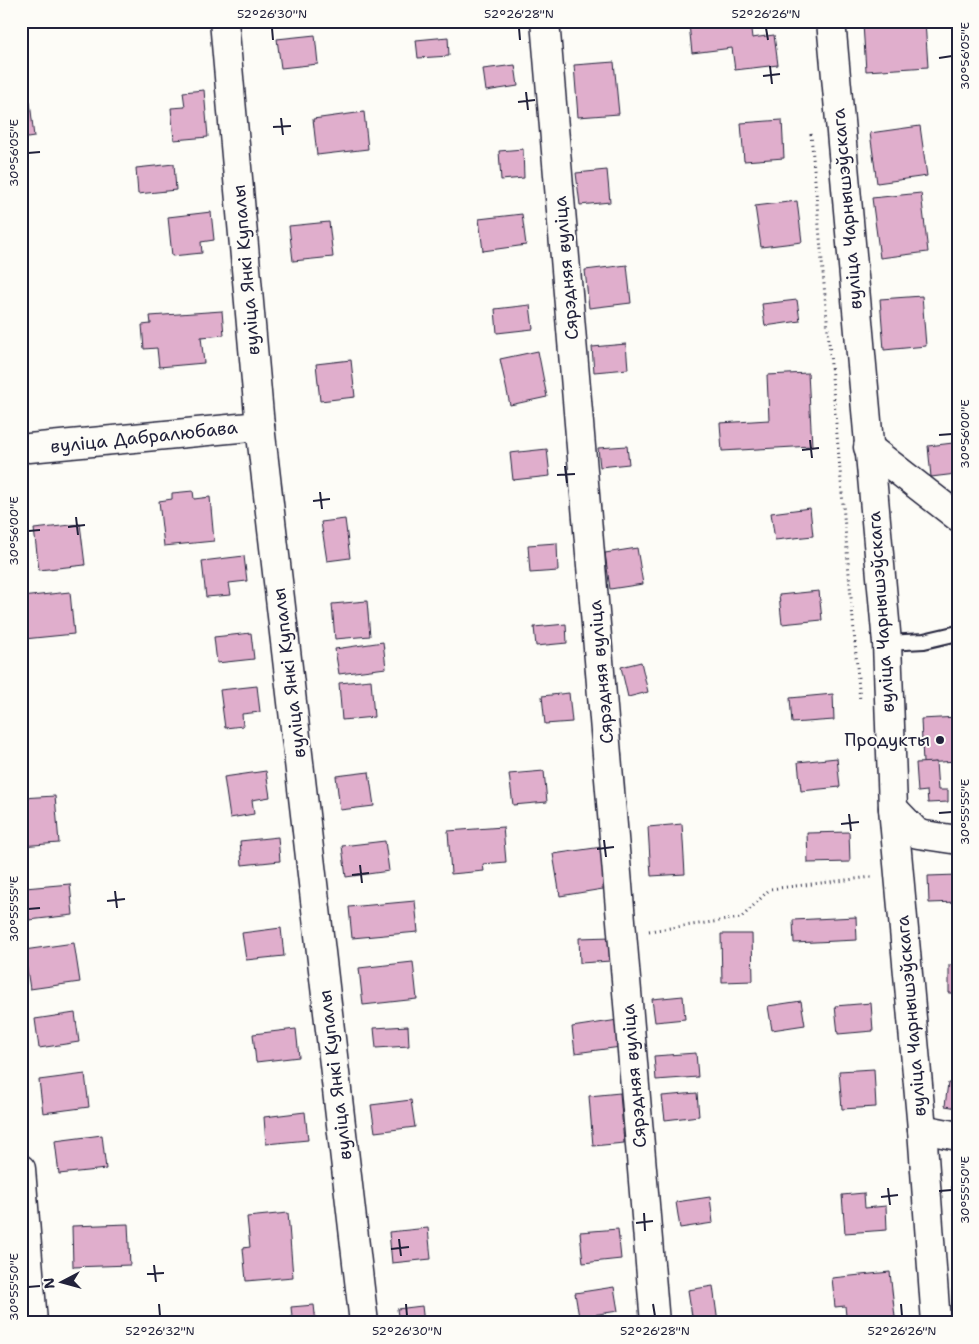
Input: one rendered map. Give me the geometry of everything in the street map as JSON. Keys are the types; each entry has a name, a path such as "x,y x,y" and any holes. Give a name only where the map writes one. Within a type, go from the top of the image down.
{"street":[{"name":"вуліца Янкі Купалы","path":"224,21 260,426 364,1323"},
{"name":"Сярэдняя вуліца","path":"544,21 655,1323"},
{"name":"вуліца Чарнышэўскага","path":"831,21 887,642 893,808 922,1129 936,1323"},
{"name":"вуліца Дабралюбава","path":"24,449 260,426"},
{"path":"868,447 958,518"},
{"path":"893,808 918,834 958,840"},
{"path":"922,1129 958,1136"},
{"path":"21,1169 33,1323"}],"lane":[{"path":"887,642 924,641 958,633"}],"path":[{"path":"811,124 860,706"},
{"path":"623,934 741,918 770,889 875,876"}],"building":[{"path":"153,21 191,21 192,25 153,28"},
{"path":"713,21 750,21 752,38 774,35 778,65 735,70 732,48 692,53 689,24"},
{"path":"925,21 928,67 866,71 863,24"},
{"path":"315,35 318,64 281,68 277,39"},
{"path":"448,37 449,56 418,58 416,40"},
{"path":"614,62 619,114 578,117 574,65"},
{"path":"515,65 518,86 486,91 483,69"},
{"path":"204,90 208,137 174,140 171,108 185,107 183,92"},
{"path":"30,102 34,137 21,139 21,103"},
{"path":"364,112 368,149 317,155 313,119"},
{"path":"782,120 784,158 744,161 741,123"},
{"path":"920,126 927,176 877,183 870,133"},
{"path":"523,149 524,178 501,180 499,151"},
{"path":"174,164 176,190 138,194 136,168"},
{"path":"607,170 610,202 580,205 576,173"},
{"path":"921,193 928,252 880,258 872,198"},
{"path":"797,201 802,242 761,247 755,206"},
{"path":"211,212 214,240 201,242 202,253 172,256 168,217"},
{"path":"522,214 526,245 483,251 479,219"},
{"path":"329,222 333,257 293,261 289,226"},
{"path":"627,265 631,303 589,308 585,270"},
{"path":"922,296 926,346 884,350 880,299"},
{"path":"797,300 800,321 765,326 762,304"},
{"path":"530,305 533,329 497,333 495,309"},
{"path":"222,311 224,335 201,337 204,363 159,367 157,348 144,349 142,325 151,324 150,316"},
{"path":"626,344 628,369 594,372 592,347"},
{"path":"538,351 547,397 510,405 500,359"},
{"path":"351,360 355,397 320,401 316,364"},
{"path":"808,373 812,446 722,451 720,423 769,420 767,375"},
{"path":"953,443 956,474 931,477 928,446"},
{"path":"627,446 629,464 600,467 598,448"},
{"path":"547,449 550,476 513,480 510,453"},
{"path":"193,491 194,499 210,497 214,541 164,546 159,501 172,499 172,493"},
{"path":"810,508 813,536 775,540 771,513"},
{"path":"345,519 350,558 327,561 321,522"},
{"path":"80,524 85,565 39,570 34,529"},
{"path":"557,543 558,571 530,573 528,545"},
{"path":"637,548 643,584 610,589 605,553"},
{"path":"244,556 247,581 229,583 231,595 206,597 202,561"},
{"path":"819,591 822,620 782,624 779,595"},
{"path":"70,592 74,634 24,639 21,597"},
{"path":"367,601 370,636 335,639 332,604"},
{"path":"566,624 567,643 536,646 534,627"},
{"path":"251,633 254,659 217,663 214,637"},
{"path":"383,642 386,668 339,674 335,649"},
{"path":"641,662 648,692 628,697 621,667"},
{"path":"371,680 374,717 342,720 339,683"},
{"path":"257,686 260,712 242,714 243,726 225,728 220,690"},
{"path":"569,693 572,722 545,724 542,696"},
{"path":"833,694 834,720 792,723 790,698"},
{"name":"Продукты","path":"958,717 958,761 923,763 921,719"},
{"path":"837,758 840,787 801,791 798,762"},
{"path":"936,762 938,790 948,790 948,802 928,803 927,791 918,792 916,763"},
{"path":"266,771 270,797 252,800 254,814 230,818 224,777"},
{"path":"544,771 547,802 513,805 509,774"},
{"path":"369,772 374,806 340,810 336,776"},
{"path":"55,796 59,843 21,846 21,798"},
{"path":"682,824 685,874 651,876 648,827"},
{"path":"503,827 506,862 483,864 484,871 451,874 448,831"},
{"path":"849,832 850,862 808,863 807,833"},
{"path":"278,837 280,861 242,865 240,841"},
{"path":"385,841 389,871 346,877 342,846"},
{"path":"602,847 609,888 560,896 553,854"},
{"path":"958,875 958,902 929,903 928,876"},
{"path":"70,884 73,915 29,920 25,888"},
{"path":"415,901 418,932 352,938 349,907"},
{"path":"856,917 857,940 794,943 793,920"},
{"path":"281,928 284,956 246,960 242,933"},
{"path":"721,934 752,934 753,981 722,982"},
{"path":"611,937 611,961 580,963 579,938"},
{"path":"74,943 80,982 30,989 24,950"},
{"path":"413,962 417,999 363,1005 359,968"},
{"path":"949,965 958,965 958,993 949,993"},
{"path":"683,996 685,1019 655,1022 652,999"},
{"path":"801,1001 805,1025 772,1030 768,1006"},
{"path":"871,1003 873,1031 838,1034 835,1006"},
{"path":"75,1013 79,1042 39,1048 35,1019"},
{"path":"618,1020 621,1047 575,1053 572,1027"},
{"path":"408,1026 409,1046 376,1048 374,1028"},
{"path":"296,1029 299,1057 256,1062 253,1034"},
{"path":"696,1053 698,1077 656,1080 654,1056"},
{"path":"874,1069 876,1107 842,1109 839,1071"},
{"path":"85,1074 89,1107 43,1113 39,1080"},
{"path":"948,1083 958,1083 958,1108 945,1106"},
{"path":"620,1093 624,1143 593,1146 589,1096"},
{"path":"697,1093 699,1116 665,1120 662,1096"},
{"path":"411,1100 415,1127 375,1132 371,1105"},
{"path":"305,1112 308,1140 266,1144 264,1117"},
{"path":"102,1135 106,1169 59,1174 55,1141"},
{"path":"951,1176 958,1176 958,1221 955,1221"},
{"path":"864,1193 865,1208 886,1206 887,1230 845,1233 842,1195"},
{"path":"710,1197 713,1223 680,1228 676,1202"},
{"path":"288,1213 293,1277 246,1281 243,1248 250,1247 247,1217"},
{"path":"128,1224 130,1265 73,1267 72,1226"},
{"path":"428,1228 431,1259 392,1263 389,1232"},
{"path":"618,1229 621,1259 583,1263 580,1232"},
{"path":"890,1272 895,1317 855,1321 854,1315 846,1316 845,1306 835,1307 832,1278"},
{"path":"713,1286 718,1323 693,1323 688,1290"},
{"path":"614,1287 618,1311 579,1317 575,1293"},
{"path":"314,1305 316,1323 283,1323 283,1319 292,1317 291,1307"},
{"path":"422,1306 424,1323 399,1323 397,1309"}],"place":[{"name":"Продукты","path":"940,740"}]}
